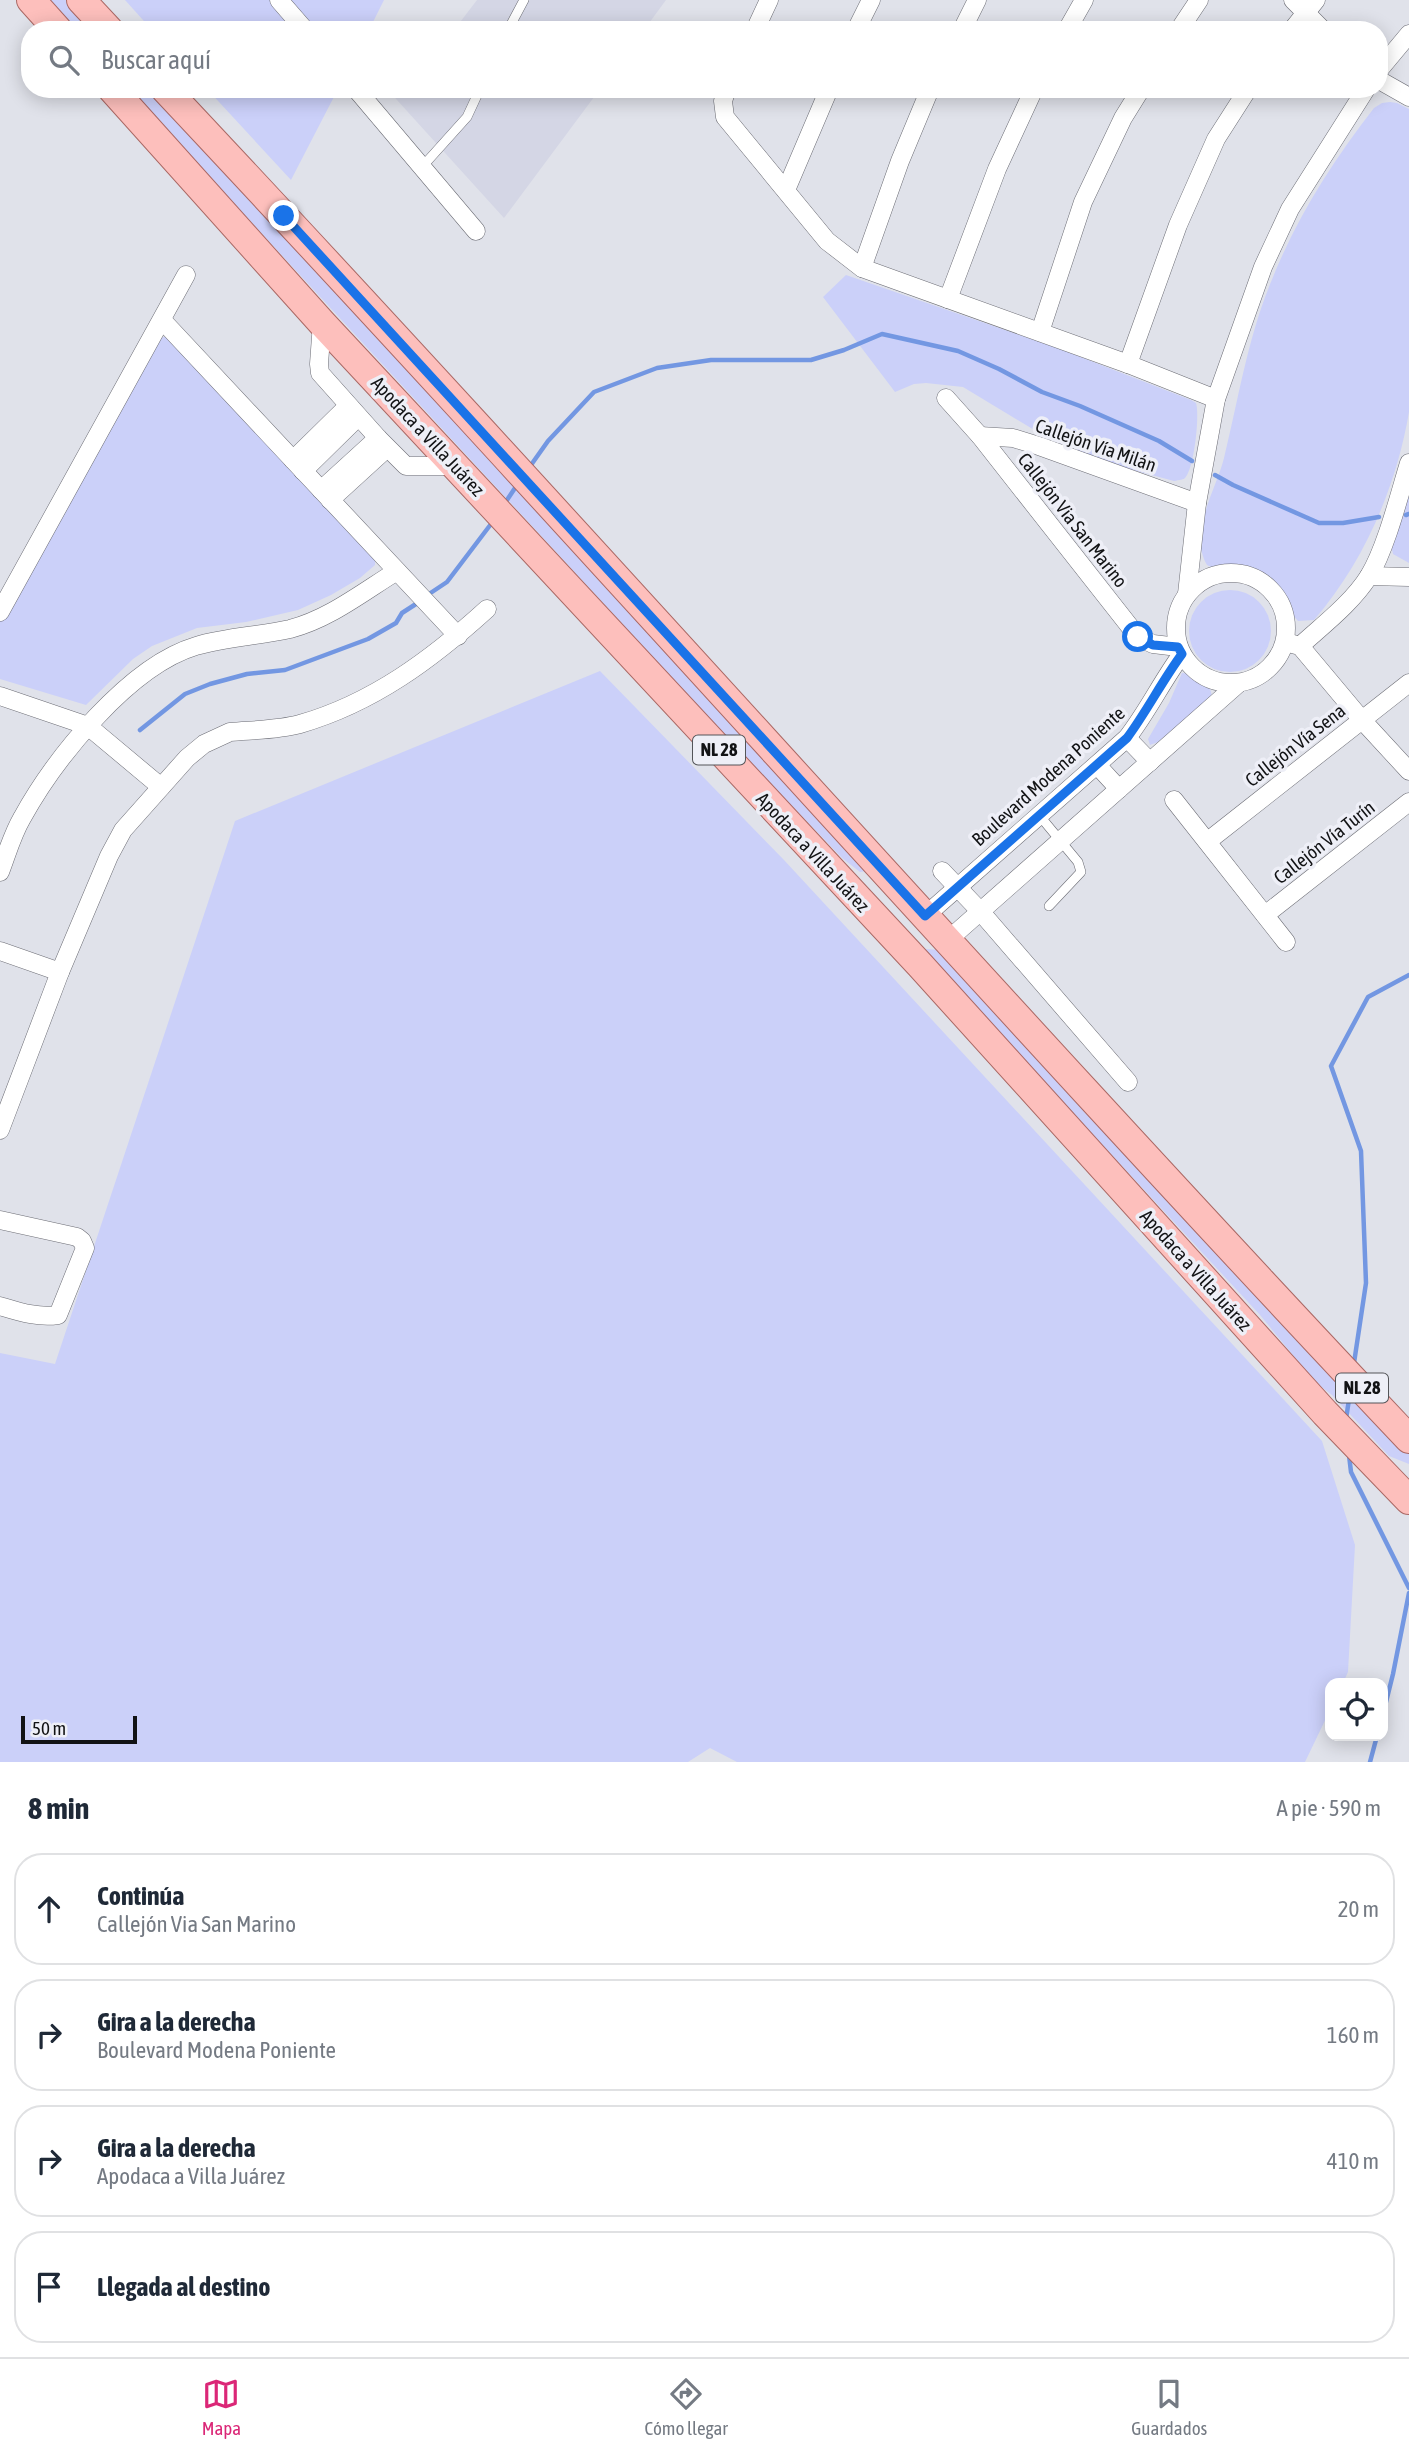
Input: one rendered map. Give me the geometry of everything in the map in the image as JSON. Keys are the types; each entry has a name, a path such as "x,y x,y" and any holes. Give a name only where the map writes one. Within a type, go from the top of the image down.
{"main road":[{"path":"31,0 50,21"},
{"path":"81,0 101,21"},
{"name":"Apodaca a Villa Juárez","path":"119,98 323,323 957,1006 1325,1413 1372,1460"},
{"name":"Apodaca a Villa Juárez","path":"173,98 1404,1433"},
{"path":"837,878 869,888 881,895 927,942 940,943 948,940"},
{"path":"1372,1460 1409,1474"},
{"name":"NL 28","path":"1372,1460 1409,1500"}],"street":[{"path":"279,0 296,21"},
{"path":"759,21 769,0"},
{"path":"860,21 871,0"},
{"path":"966,21 977,0"},
{"path":"1072,21 1084,0"},
{"path":"1184,21 1199,0"},
{"path":"1296,21 1305,4 1317,21"},
{"path":"1388,59 1408,35"},
{"path":"1388,85 1409,97"},
{"path":"364,98 476,231"},
{"path":"724,98 725,117 827,241 862,268 1128,364 1216,399"},
{"path":"786,190 825,98"},
{"path":"862,268 900,161 926,98"},
{"path":"948,299 997,169 1030,98"},
{"path":"1040,332 1083,202 1135,98"},
{"path":"1128,364 1178,225 1216,139 1242,98"},
{"path":"1360,98 1290,209 1263,267 1216,399 1197,503 1187,594 1177,615 1180,651 1189,663 1203,676 1220,682 1239,683 1256,678 1270,668 1281,654 1345,603 1368,576 1409,463"},
{"path":"0,612 187,275"},
{"path":"162,320 457,636"},
{"path":"323,323 318,365 320,373 353,412 406,466 456,466"},
{"name":"Callejón Via San Marino","path":"946,398 980,436 1138,637 1153,645 1180,651"},
{"path":"298,466 353,412"},
{"name":"Callejón Vía Milán","path":"980,436 1013,438 1039,446 1197,503"},
{"path":"325,495 382,443"},
{"path":"0,872 20,821 34,798 88,726 134,680 153,666 196,646 291,628 312,621 397,571"},
{"path":"1187,594 1202,581 1220,574 1239,573 1258,579 1273,591 1283,607 1293,644 1409,771"},
{"path":"1368,576 1409,576"},
{"path":"0,1130 60,972 113,848 123,830 161,787 204,744 230,733 298,724 374,695 414,669 487,609"},
{"name":"Boulevard Modena Poniente","path":"925,916 1127,738 1146,712 1180,651"},
{"path":"948,940 1239,683"},
{"name":"Callejón Vía Sena","path":"1208,841 1409,683"},
{"path":"0,696 88,726 161,787"},
{"path":"1127,738 1150,762"},
{"path":"1097,765 1119,789"},
{"path":"1174,800 1286,942"},
{"name":"Callejón Vía Turín","path":"1265,915 1409,802"},
{"path":"942,871 1128,1082"},
{"path":"0,951 60,972"},
{"path":"0,1220 76,1237 82,1241 85,1248 58,1315 30,1315 0,1307"}],"lane":[{"path":"513,21 524,0"},
{"path":"422,167 467,117 476,98"},
{"path":"1039,815 1078,862 1081,872 1049,906"}],"shaded area":[{"path":"47,0 73,0 93,21 66,21"},
{"path":"125,0 384,0 374,21 144,21"},
{"path":"477,0 666,0 651,21 461,21"},
{"path":"136,98 164,98 867,871 860,872 842,858"},
{"path":"215,98 333,98 291,180"},
{"path":"395,98 593,98 504,218"},
{"path":"1390,102 1409,109 1409,412 1396,468 1363,549 1332,598 1314,620 1298,621 1275,587 1263,577 1249,571 1218,569 1207,565 1202,553 1202,526 1224,458 1261,308 1279,263 1302,216 1343,150 1374,108"},
{"path":"846,275 1060,349 1191,400 1196,403 1197,419 1188,474 1184,479 1174,481 1107,463 1051,440 963,387 926,383 914,384 895,392 823,297"},
{"path":"167,336 375,559 375,565 360,578 331,595 298,610 246,622 197,628 152,646 133,659 86,705 0,679 0,620 161,338"},
{"path":"1409,486 1409,563 1393,554 1390,540"},
{"path":"1230,590 1246,593 1259,602 1268,615 1271,631 1268,647 1259,660 1246,669 1230,672 1214,669 1201,660 1192,647 1189,631 1192,615 1201,602 1214,593"},
{"path":"600,671 784,860 1322,1441 1355,1545 1348,1672 1345,1678 1325,1678 1325,1720 1305,1762 737,1762 710,1748 688,1762 0,1762 0,1353 55,1364 235,821"},
{"path":"1182,673 1203,680 1210,689 1212,700 1158,742 1150,745 1148,739 1169,703"},
{"path":"887,909 925,949 941,950 1409,1447 1409,1464 1389,1456 1332,1395 1315,1382 1260,1315 885,910"}],"waterway":[{"path":"531,465 548,441 594,392 657,368 711,360 811,360 882,334 958,351 1042,392 1159,441 1192,461"},
{"path":"1215,475 1319,523 1343,523 1379,517"},
{"path":"507,500 515,488"},
{"path":"426,596 447,582 491,524"},
{"path":"140,730 185,694 247,674 285,670 368,639 396,623 402,613 419,602"},
{"path":"1354,1363 1366,1283 1361,1151 1331,1066 1368,997 1409,975"},
{"path":"1346,1419 1350,1393"},
{"path":"1349,1455 1351,1472 1409,1588"},
{"path":"1388,1694 1409,1593"},
{"path":"1370,1762 1376,1741"}],"route":[{"path":"284,216 925,916 1097,765 1109,751 1127,738 1182,654 1178,647 1153,645 1138,637"}]}
